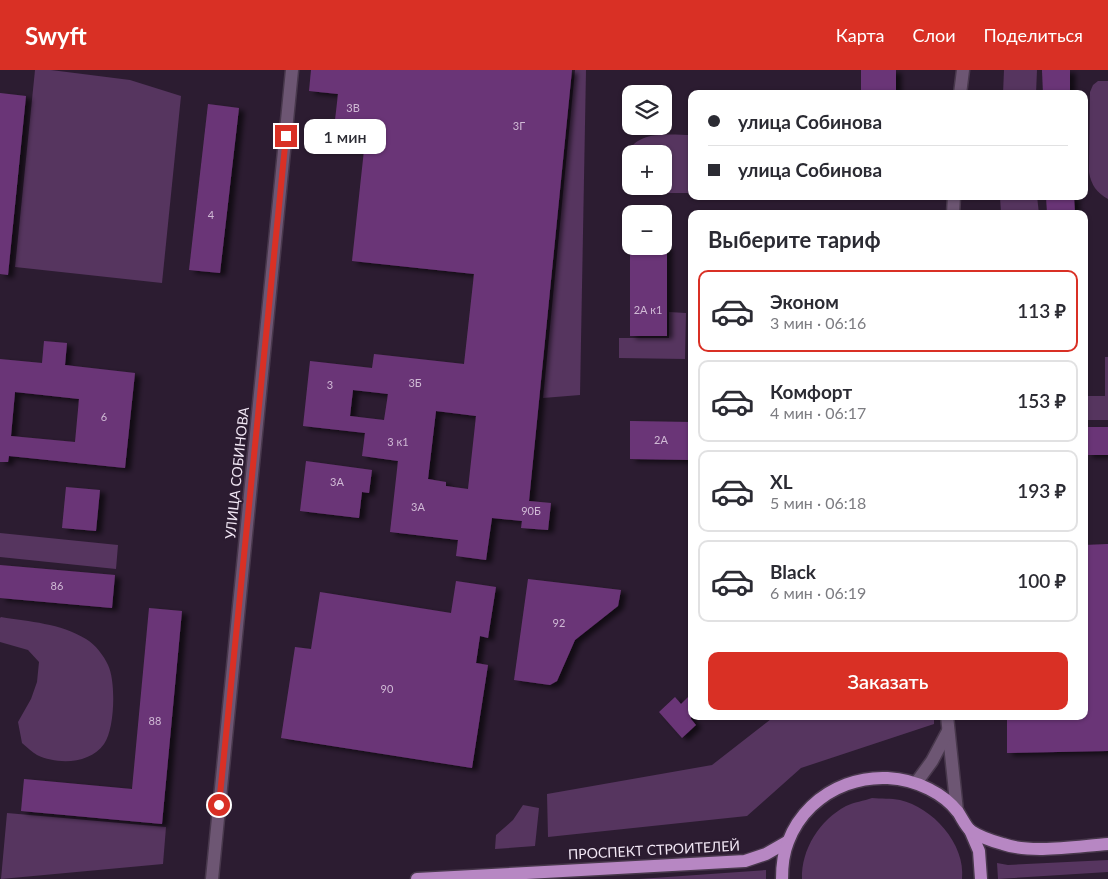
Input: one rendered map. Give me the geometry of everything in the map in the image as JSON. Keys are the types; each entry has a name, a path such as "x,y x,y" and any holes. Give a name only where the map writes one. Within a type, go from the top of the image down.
{"main road":[{"path":"782,879 782,863 787,842 796,824 810,806 828,792 848,782 871,777 894,778 916,783 945,799 957,811 970,830 978,851 981,879"},
{"path":"970,830 1005,845 1028,849 1108,844"},
{"name":"ПРОСПЕКТ СТРОИТЕЛЕЙ","path":"418,879 745,861 766,854 787,842"}],"street":[{"name":"УЛИЦА СОБИНОВА","path":"212,879 292,70"},
{"path":"960,90 963,70"},
{"path":"947,720 957,811"},
{"path":"916,783 932,761 948,731"}],"shaded area":[{"path":"35,70 51,70 130,80 181,96 162,283 15,267"},
{"path":"575,70 586,70 580,395 543,398"},
{"path":"1004,70 1037,70 1036,90 1003,90"},
{"path":"1098,81 1108,81 1108,199 1095,188 1089,172 1090,92 1093,85"},
{"path":"688,135 688,193 672,193 672,145 634,145 643,138"},
{"path":"1000,200 1037,200 1039,210 1001,210"},
{"path":"669,312 686,313 685,359 619,358 619,338 669,338"},
{"path":"1105,357 1108,357 1108,420 1088,420 1088,396 1105,396"},
{"path":"0,533 118,545 116,569 0,557"},
{"path":"1,617 55,626 66,630 89,641 102,654 111,672 113,693 112,717 108,737 98,751 91,756 73,761 54,760 37,755 22,743 18,722 31,699 37,682 39,662 28,650 0,642"},
{"path":"770,720 934,720 934,724 801,768 747,816 548,837 547,794 712,765"},
{"path":"872,798 897,799 912,804 924,810 935,819 953,840 962,866 962,879 802,879 805,857 820,827 846,806"},
{"path":"523,805 539,808 535,846 495,849 496,835 513,820"},
{"path":"7,813 166,827 163,864 1,879"},
{"path":"1108,860 1108,872 998,879 997,863 1008,865"},
{"path":"766,870 766,879 639,879"}],"building":[{"path":"311,70 572,70 529,501 551,503 548,530 521,528 522,521 492,518 486,560 456,556 458,540 390,532 398,461 362,456 365,433 303,426 310,361 372,368 374,354 464,364 474,274 352,261 364,150 332,146 338,94 309,91","holes":["353,390 388,394 384,420 350,416","436,411 476,416 468,489 446,486 446,482 428,479"]},
{"path":"861,70 896,70 896,90 861,90"},
{"path":"1042,70 1070,70 1070,90 1043,90"},
{"path":"0,93 26,96 8,275 0,274"},
{"path":"208,104 239,108 220,273 189,270"},
{"path":"1046,200 1074,200 1075,210 1047,210"},
{"path":"630,255 667,255 667,336 630,336"},
{"path":"44,341 67,343 65,365 135,373 125,468 9,456 8,462 0,462 0,359 42,363","holes":["15,392 79,399 75,442 11,436"]},
{"path":"630,421 688,422 688,460 630,459"},
{"path":"1088,427 1108,427 1108,455 1088,455"},
{"path":"306,461 372,470 369,493 362,492 359,518 300,511"},
{"path":"66,487 100,490 96,531 62,528"},
{"path":"1108,544 1108,751 1007,753 1007,720 1088,720 1088,545"},
{"path":"0,565 115,575 112,608 0,598"},
{"path":"528,579 621,590 618,606 575,640 557,681 550,685 514,680"},
{"path":"456,581 496,587 488,638 480,636 476,663 488,665 472,768 281,738 295,647 311,649 320,592 451,613"},
{"path":"149,608 182,611 162,824 21,811 24,779 132,789"},
{"path":"675,697 681,704 688,697 688,720 692,720 696,725 682,738 659,712"}],"route":[{"path":"219,805 286,136"}]}
